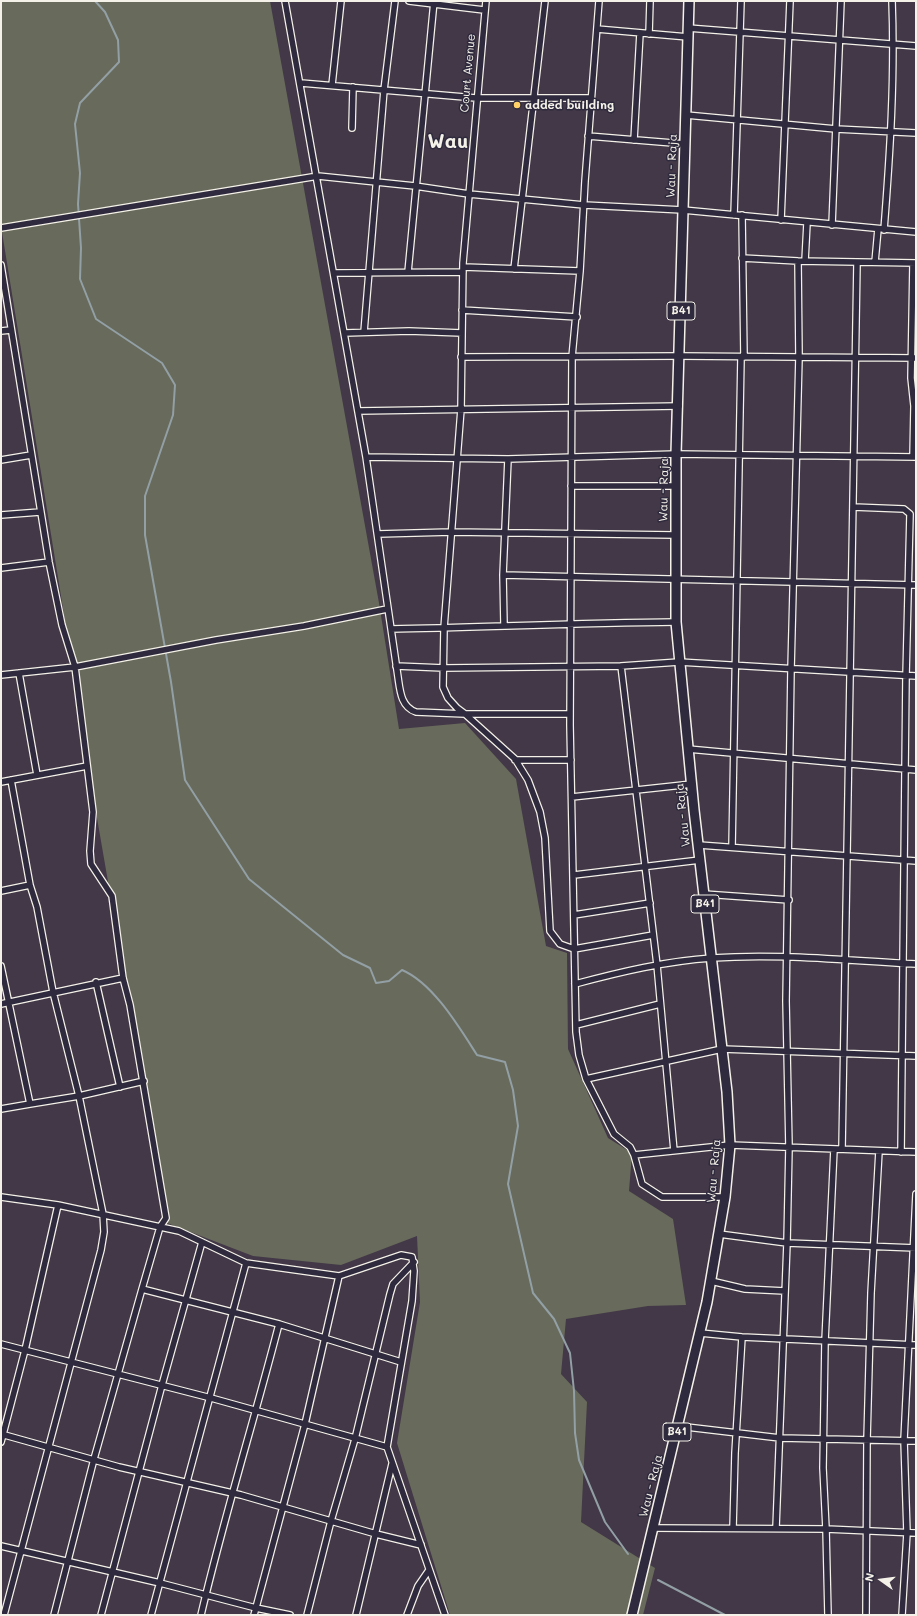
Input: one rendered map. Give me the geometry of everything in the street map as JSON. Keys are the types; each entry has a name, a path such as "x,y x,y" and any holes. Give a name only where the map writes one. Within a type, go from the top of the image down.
{"main road":[{"name":"Wau - Raja","path":"632,1615 700,1333 711,1281 725,1197 730,1145 722,1049 698,845 676,622 676,454 679,406 689,1"}],"street":[{"path":"285,1 318,176 366,457 378,534 387,609 401,694 409,710 440,715 570,714"},
{"path":"332,84 341,1"},
{"path":"364,332 384,90 395,1"},
{"path":"409,1 484,10"},
{"name":"Court Avenue","path":"486,1 476,98 463,269 460,409 444,628 443,687 457,708 484,729 515,760 528,780 541,818 545,838 550,931 560,944 574,949"},
{"path":"514,269 521,199 535,98 545,1"},
{"path":"599,1 588,136 577,317 572,357 570,714 576,1025 579,1055 586,1079 614,1134 630,1147 634,1155 642,1184 662,1197 725,1197"},
{"path":"649,34 650,1"},
{"path":"734,215 741,1"},
{"path":"781,220 790,1"},
{"path":"832,224 841,1"},
{"path":"876,262 892,132 894,45 892,1"},
{"path":"408,272 415,186 434,3"},
{"path":"597,29 649,34 739,31 916,46"},
{"path":"634,140 640,33"},
{"path":"301,83 332,84 476,98 591,98"},
{"path":"352,128 353,87"},
{"path":"686,115 836,129 916,133"},
{"path":"588,136 685,144"},
{"path":"1,228 83,216 318,176 415,186 469,194 584,205 683,210 881,230 916,232"},
{"path":"732,847 738,454 742,357 742,215"},
{"path":"805,262 807,223"},
{"path":"366,457 457,460 676,454 738,454 915,457 915,263 798,262 742,258"},
{"path":"776,1528 787,1243 789,1147 786,1050 791,669 799,357 798,262"},
{"path":"842,1149 849,673 857,358 857,263"},
{"path":"1,265 3,296 11,330 49,562 62,625 75,667 93,812 90,852 91,864 112,896 123,978 130,1006 144,1081 151,1139 166,1218 160,1227 117,1375 54,1615"},
{"path":"334,274 463,269 580,271"},
{"path":"462,310 577,317"},
{"path":"1,331 11,330"},
{"path":"345,332 409,331 462,333"},
{"path":"462,357 680,356 914,358"},
{"path":"358,411 679,406"},
{"path":"1,460 31,455"},
{"path":"504,625 503,575 508,459"},
{"path":"571,486 676,486"},
{"path":"853,508 908,511 910,514 906,676 905,860 900,1152"},
{"path":"1,515 40,512"},
{"path":"378,534 451,532 675,535"},
{"path":"1,568 49,562"},
{"path":"503,575 737,582 916,585"},
{"path":"1,675 75,667 168,649 304,626 387,609"},
{"path":"391,629 504,625 676,622"},
{"path":"396,666 444,668 621,666 679,662 916,676"},
{"path":"621,666 657,965 674,1151"},
{"path":"19,673 38,776"},
{"path":"688,749 916,770"},
{"path":"515,760 571,760"},
{"path":"1,782 87,766"},
{"path":"4,1615 22,1551 70,1361 101,1250 104,1232 103,1214 79,1096 53,992 37,907 30,885 11,780"},
{"path":"572,796 692,784"},
{"path":"698,845 916,861"},
{"path":"574,875 700,860"},
{"path":"1,891 30,885"},
{"path":"704,894 789,900"},
{"path":"574,914 650,903"},
{"path":"574,949 653,935"},
{"path":"575,984 657,965 712,958 788,957 916,964"},
{"path":"1,966 30,1104"},
{"path":"1,1004 96,982 123,978"},
{"path":"96,982 120,1087"},
{"path":"576,1025 660,1004"},
{"path":"586,1079 666,1060 722,1049 843,1052 916,1056"},
{"path":"1,1109 79,1096 144,1081"},
{"path":"634,1155 730,1145 916,1152"},
{"path":"828,1615 823,1468 825,1341 834,1149"},
{"path":"866,1615 866,1440 874,1246 880,1151"},
{"path":"902,1615 907,1533 904,1440 915,1248 916,1194"},
{"path":"1,1197 58,1205 179,1230 246,1263 339,1276 401,1255 410,1255 414,1262 412,1302 387,1447 445,1615"},
{"path":"1,1442 25,1350 58,1205"},
{"path":"719,1234 787,1243 915,1248"},
{"path":"101,1615 162,1385 202,1242"},
{"path":"307,1615 331,1521 355,1439 393,1284 414,1262"},
{"path":"151,1615 211,1398 232,1312 246,1263"},
{"path":"254,1615 305,1424 326,1338 339,1276"},
{"path":"711,1281 745,1289 785,1291"},
{"path":"142,1289 279,1324 377,1353 401,1362"},
{"path":"201,1615 232,1493 279,1324"},
{"path":"700,1333 742,1337 916,1345"},
{"path":"733,1528 736,1433 742,1337"},
{"path":"1,1344 256,1410 387,1447"},
{"path":"678,1426 780,1438 916,1441"},
{"path":"2,1434 119,1467 140,1471 187,1484 232,1493 420,1545"},
{"path":"356,1615 392,1462"},
{"path":"653,1528 776,1528 916,1533"},
{"path":"1,1546 290,1615"},
{"path":"407,1615 418,1586 429,1570"}],"green space":[{"path":"1,1 270,1 379,603 399,729 465,723 516,779 546,946 567,953 568,1049 608,1138 632,1153 629,1191 673,1219 686,1305 648,1306 566,1319 561,1374 587,1402 581,1522 655,1568 643,1615 450,1615 397,1443 420,1302 417,1236 341,1265 253,1256 167,1223 97,818 1,226"}],"waterway":[{"path":"95,1 105,12 118,40 119,62 80,103 75,124 80,173 78,204 81,248 80,279 96,319 162,363 175,385 173,415 145,496 145,535 171,682 185,780 249,879 343,955 370,968 376,983 389,981 402,970 413,976 435,995 454,1019 477,1055 505,1062 513,1090 518,1126 508,1184 533,1293 554,1319 570,1353 574,1391 575,1433 579,1460 605,1522 628,1554"},
{"path":"658,1580 725,1615"}],"place":[{"name":"added building","path":"517,105"}],"district":[{"name":"Wau","path":"448,142"}]}
